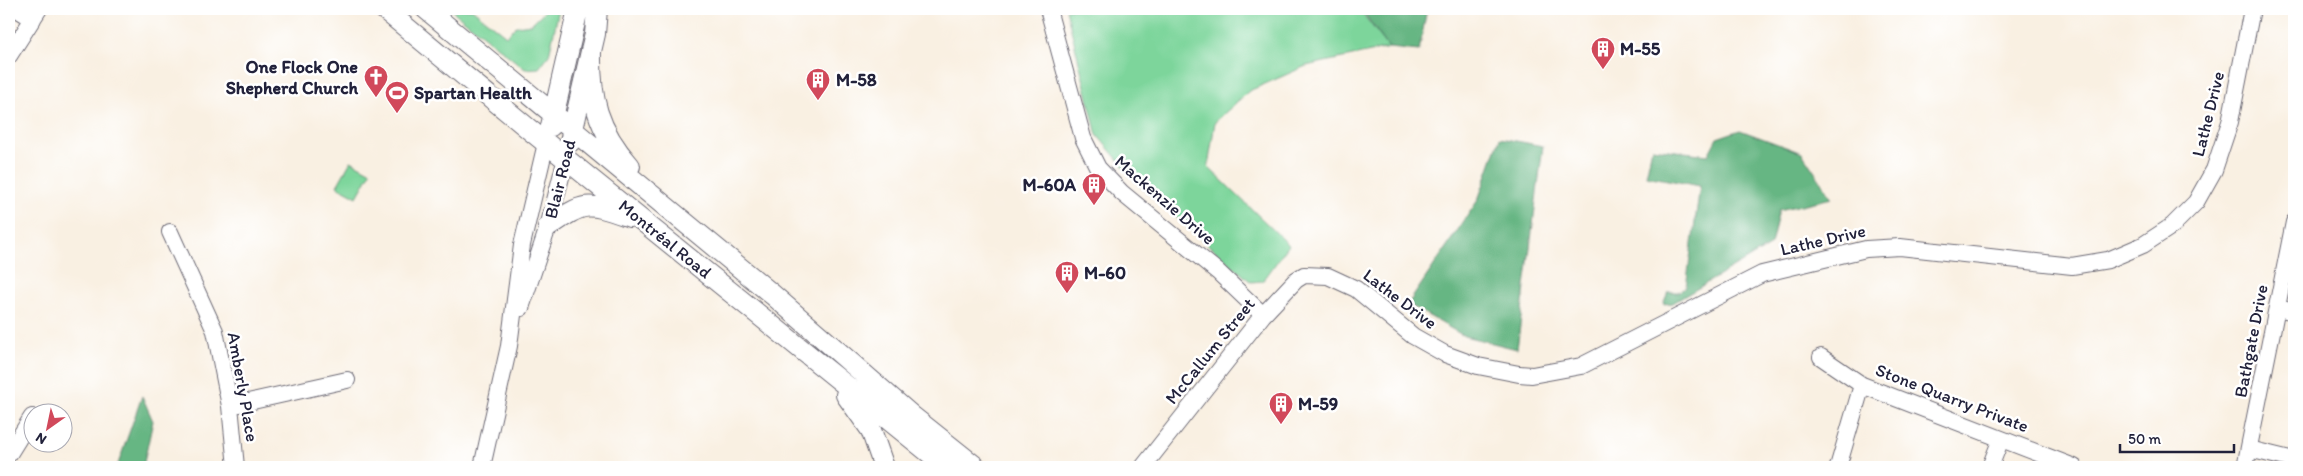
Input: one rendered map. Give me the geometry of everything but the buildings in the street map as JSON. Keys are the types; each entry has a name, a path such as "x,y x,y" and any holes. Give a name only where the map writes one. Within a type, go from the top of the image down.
{"main road":[{"name":"Montréal Road","path":"384,9 644,223 947,467"},
{"name":"Montréal Road","path":"426,9 785,305 912,416 976,467"},
{"name":"Blair Road","path":"546,143 578,9"},
{"name":"Blair Road","path":"566,158 591,50 597,9"},
{"path":"591,50 592,92 604,130 617,152 671,212"},
{"path":"548,227 573,210 587,206 603,207 644,223"},
{"path":"825,368 864,419 876,442 884,467"}],"street":[{"path":"9,56 36,14 17,9"},
{"name":"Mackenzie Drive","path":"1048,9 1083,138 1098,168 1122,194 1218,272 1263,315"},
{"name":"Lathe Drive","path":"1318,274 1328,276 1356,288 1413,336 1445,354 1478,366 1532,375 1581,366 1762,274 1866,248 1900,247 2072,266 2108,260 2143,245 2172,226 2196,202 2214,170 2230,122 2252,9"},
{"name":"Blair Road","path":"482,467 509,346 522,245 546,143"},
{"name":"Blair Road","path":"509,346 548,227 566,158"},
{"name":"Bathgate Drive","path":"2245,467 2294,222"},
{"name":"Amberly Place","path":"170,232 215,331 230,406 236,467"},
{"name":"McCallum Street","path":"1143,467 1263,315 1296,280 1304,275 1318,274"},
{"path":"2278,308 2294,312"},
{"name":"Stone Quarry Private","path":"1821,357 1862,385 2074,467"},
{"path":"230,406 347,380"},
{"path":"1838,467 1862,385"},
{"path":"9,454 22,434"},
{"path":"1990,467 2000,439"},
{"path":"2249,449 2294,460"}],"green space":[{"path":"450,9 472,9 506,36 516,26 531,24 547,9 559,9 549,55 539,68 525,69"},
{"path":"1066,9 1359,9 1389,48 1306,66 1249,91 1215,122 1208,167 1289,245 1263,281 1251,282 1140,186 1097,135"},
{"path":"1361,9 1427,9 1419,51 1389,48"},
{"path":"1740,130 1802,153 1832,198 1779,210 1771,245 1673,303 1663,304 1668,292 1678,292 1686,287 1700,186 1646,176 1652,148 1708,155 1717,138"},
{"path":"1500,138 1543,146 1517,349 1464,336 1408,304 1478,200"},
{"path":"351,161 371,172 357,197 337,186"},
{"path":"142,396 153,421 143,467 117,467"}],"place":[{"name":"M-55","path":"1603,70"},
{"name":"One Flock One Shepherd Church","path":"376,98"},
{"name":"M-58","path":"818,101"},
{"name":"Spartan Health","path":"397,114"},
{"name":"M-60A","path":"1094,206"},
{"name":"M-60","path":"1067,294"},
{"name":"M-59","path":"1281,425"}]}
